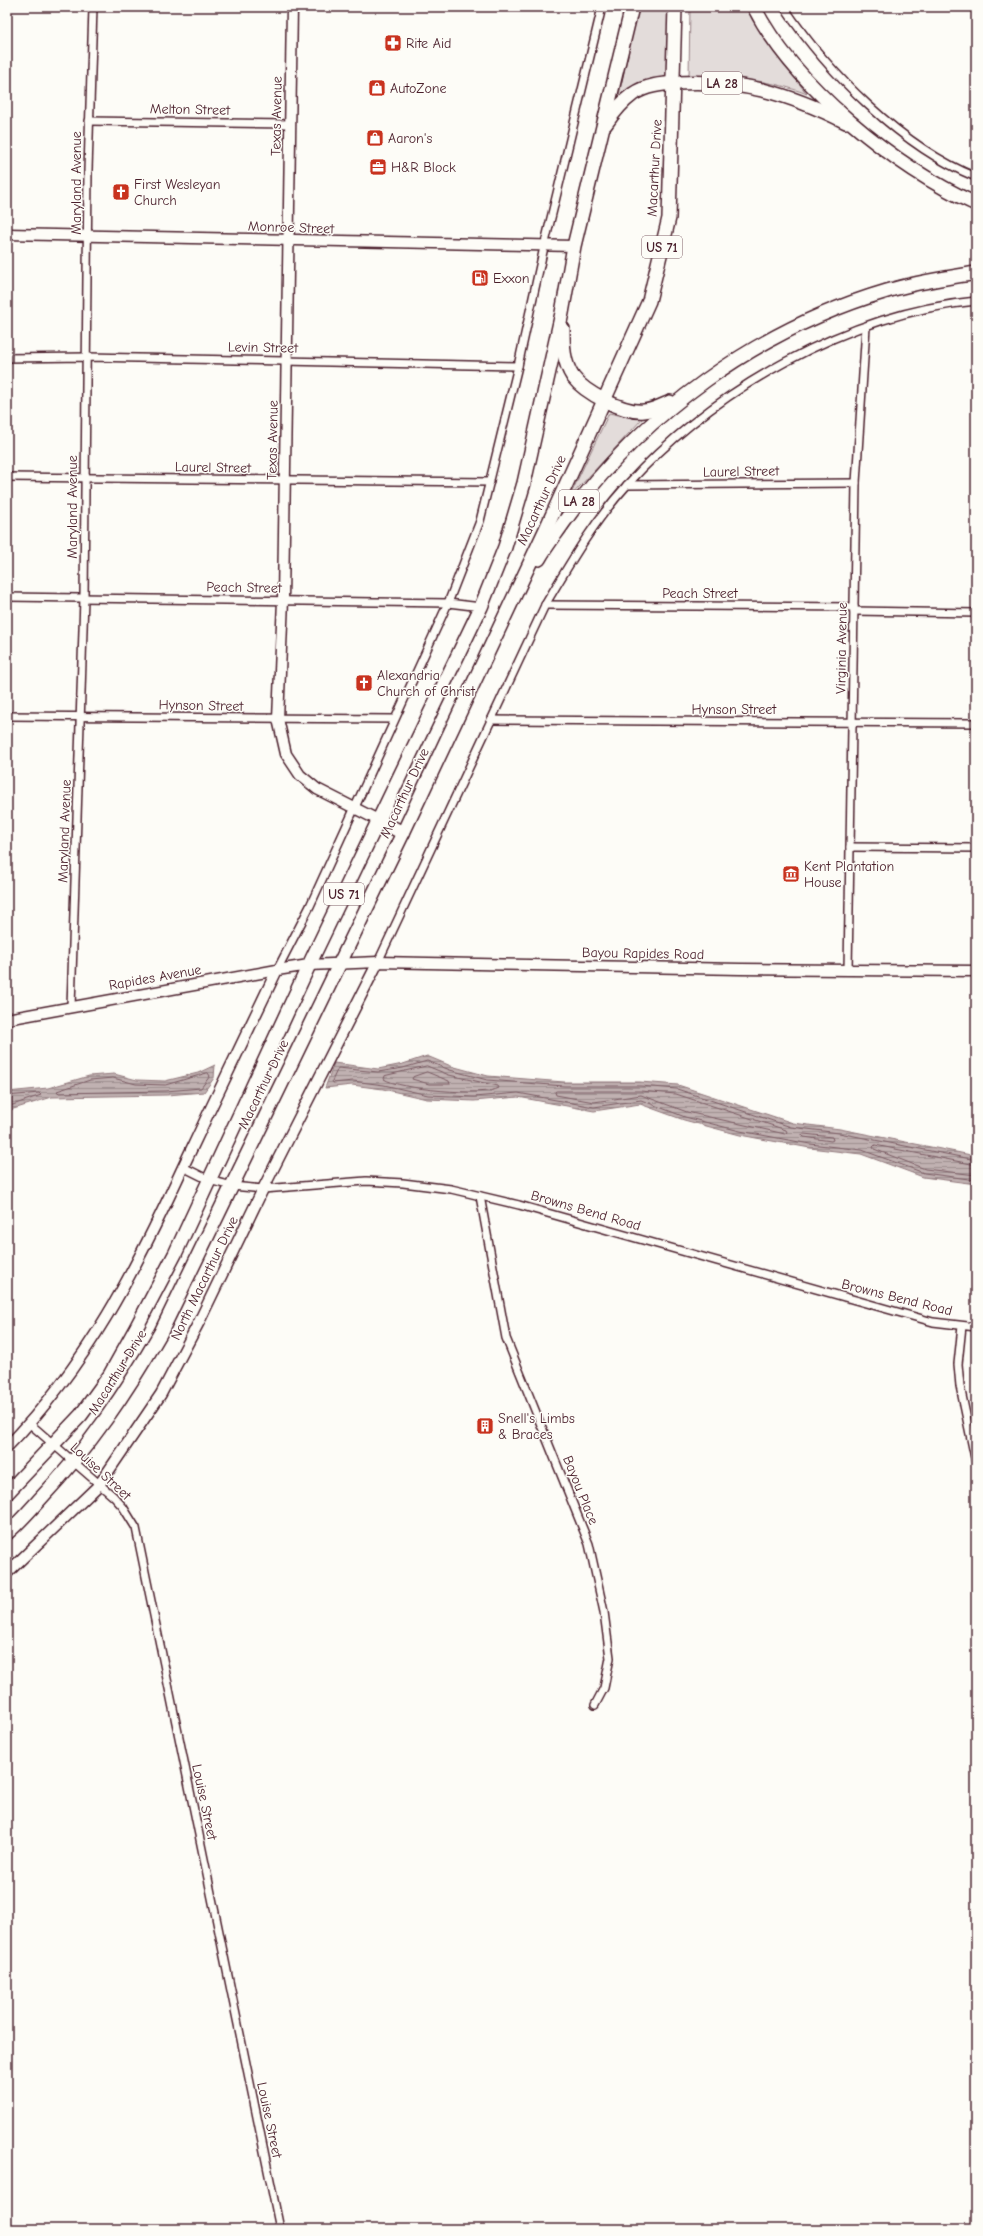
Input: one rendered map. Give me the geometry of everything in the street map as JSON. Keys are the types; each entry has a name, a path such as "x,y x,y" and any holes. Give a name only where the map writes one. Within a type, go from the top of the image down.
{"highway":[{"name":"Macarthur Drive","path":"7,1494 81,1415 113,1368 175,1254 309,965 380,821 482,607 505,547 524,482 562,313 574,246 599,135 632,7"},
{"name":"Macarthur Drive","path":"7,1533 74,1464 131,1384 161,1332 403,833 649,301 669,218 675,7"},
{"path":"754,7 775,41 796,66 858,128"},
{"name":"LA 28","path":"599,135 614,111 634,94 645,88 674,83 733,83 787,95 858,128 909,167 945,189 976,204"},
{"name":"LA 28","path":"494,637 541,555 578,503 620,453 647,427 694,389 722,368 759,347 806,322 854,302 915,284 976,273"},
{"path":"562,313 564,352 567,365 580,385 604,400 629,409 642,411 657,408 694,389"},
{"path":"380,821 403,833"}],"street":[{"name":"Maryland Avenue","path":"71,1007 84,598 84,478 88,357 89,121 93,7"},
{"name":"Texas Avenue","path":"292,7 288,361 283,600 278,719 286,754 300,775 317,789 380,821"},
{"path":"7,1447 68,1377 101,1327 129,1280 277,970 310,906 448,603 480,520 490,482 518,366 544,247 602,7"},
{"path":"784,7 821,56 880,114 935,155 976,177"},
{"name":"Melton Street","path":"89,121 290,124"},
{"name":"Monroe Street","path":"7,234 544,247 574,246"},
{"path":"378,962 546,605 589,534 627,485 697,421 736,392 804,352 875,324 934,308 976,301"},
{"name":"Virginia Avenue","path":"848,970 856,483 866,327"},
{"name":"Levin Street","path":"7,358 88,357 518,366"},
{"name":"Laurel Street","path":"7,477 285,482 490,482"},
{"name":"Laurel Street","path":"627,485 856,483"},
{"name":"Peach Street","path":"7,597 448,603 482,607"},
{"name":"Peach Street","path":"546,605 854,609 976,613"},
{"name":"Hynson Street","path":"7,716 394,719"},
{"name":"Hynson Street","path":"491,720 976,723"},
{"path":"850,847 976,848"},
{"name":"Bayou Rapides Road","path":"309,965 378,962 976,971"},
{"name":"North Macarthur Drive","path":"7,1573 99,1485 161,1394 199,1322 263,1189 378,962"},
{"name":"Rapides Avenue","path":"7,1019 309,965"},
{"name":"Browns Bend Road","path":"183,1167 210,1180 232,1186 263,1189 311,1184 366,1181 403,1183 452,1189 526,1207 933,1322 976,1327"},
{"name":"Bayou Place","path":"480,1196 506,1338 589,1544 604,1612 610,1658 604,1688 595,1704"},
{"path":"962,1326 958,1364 960,1386 976,1463"},
{"name":"Louise Street","path":"29,1423 123,1507 136,1528 280,2229"}],"shaded area":[{"path":"638,7 672,7 670,80 618,100"},
{"path":"690,7 747,7 762,34 807,94 764,82 689,77"},
{"path":"609,413 643,418 569,498"}],"water":[{"path":"427,1056 451,1066 488,1076 564,1082 640,1082 678,1085 793,1123 840,1129 976,1156 976,1184 923,1177 861,1154 810,1148 740,1135 684,1120 640,1104 594,1111 518,1097 474,1101 427,1099 383,1089 352,1085 325,1088 334,1063 378,1069 403,1064"},
{"path":"215,1065 214,1078 204,1092 167,1095 52,1097 7,1111 7,1092 48,1088 89,1076 114,1074 137,1080 165,1081 198,1073"}],"place":[{"name":"Rite Aid","path":"393,43"},
{"name":"AutoZone","path":"377,88"},
{"name":"Aaron's","path":"375,138"},
{"name":"H&R Block","path":"378,167"},
{"name":"First Wesleyan Church","path":"121,192"},
{"name":"Exxon","path":"480,278"},
{"name":"Alexandria Church of Christ","path":"364,683"},
{"name":"Kent Plantation House","path":"791,874"},
{"name":"Snell's Limbs & Braces","path":"485,1426"}]}
